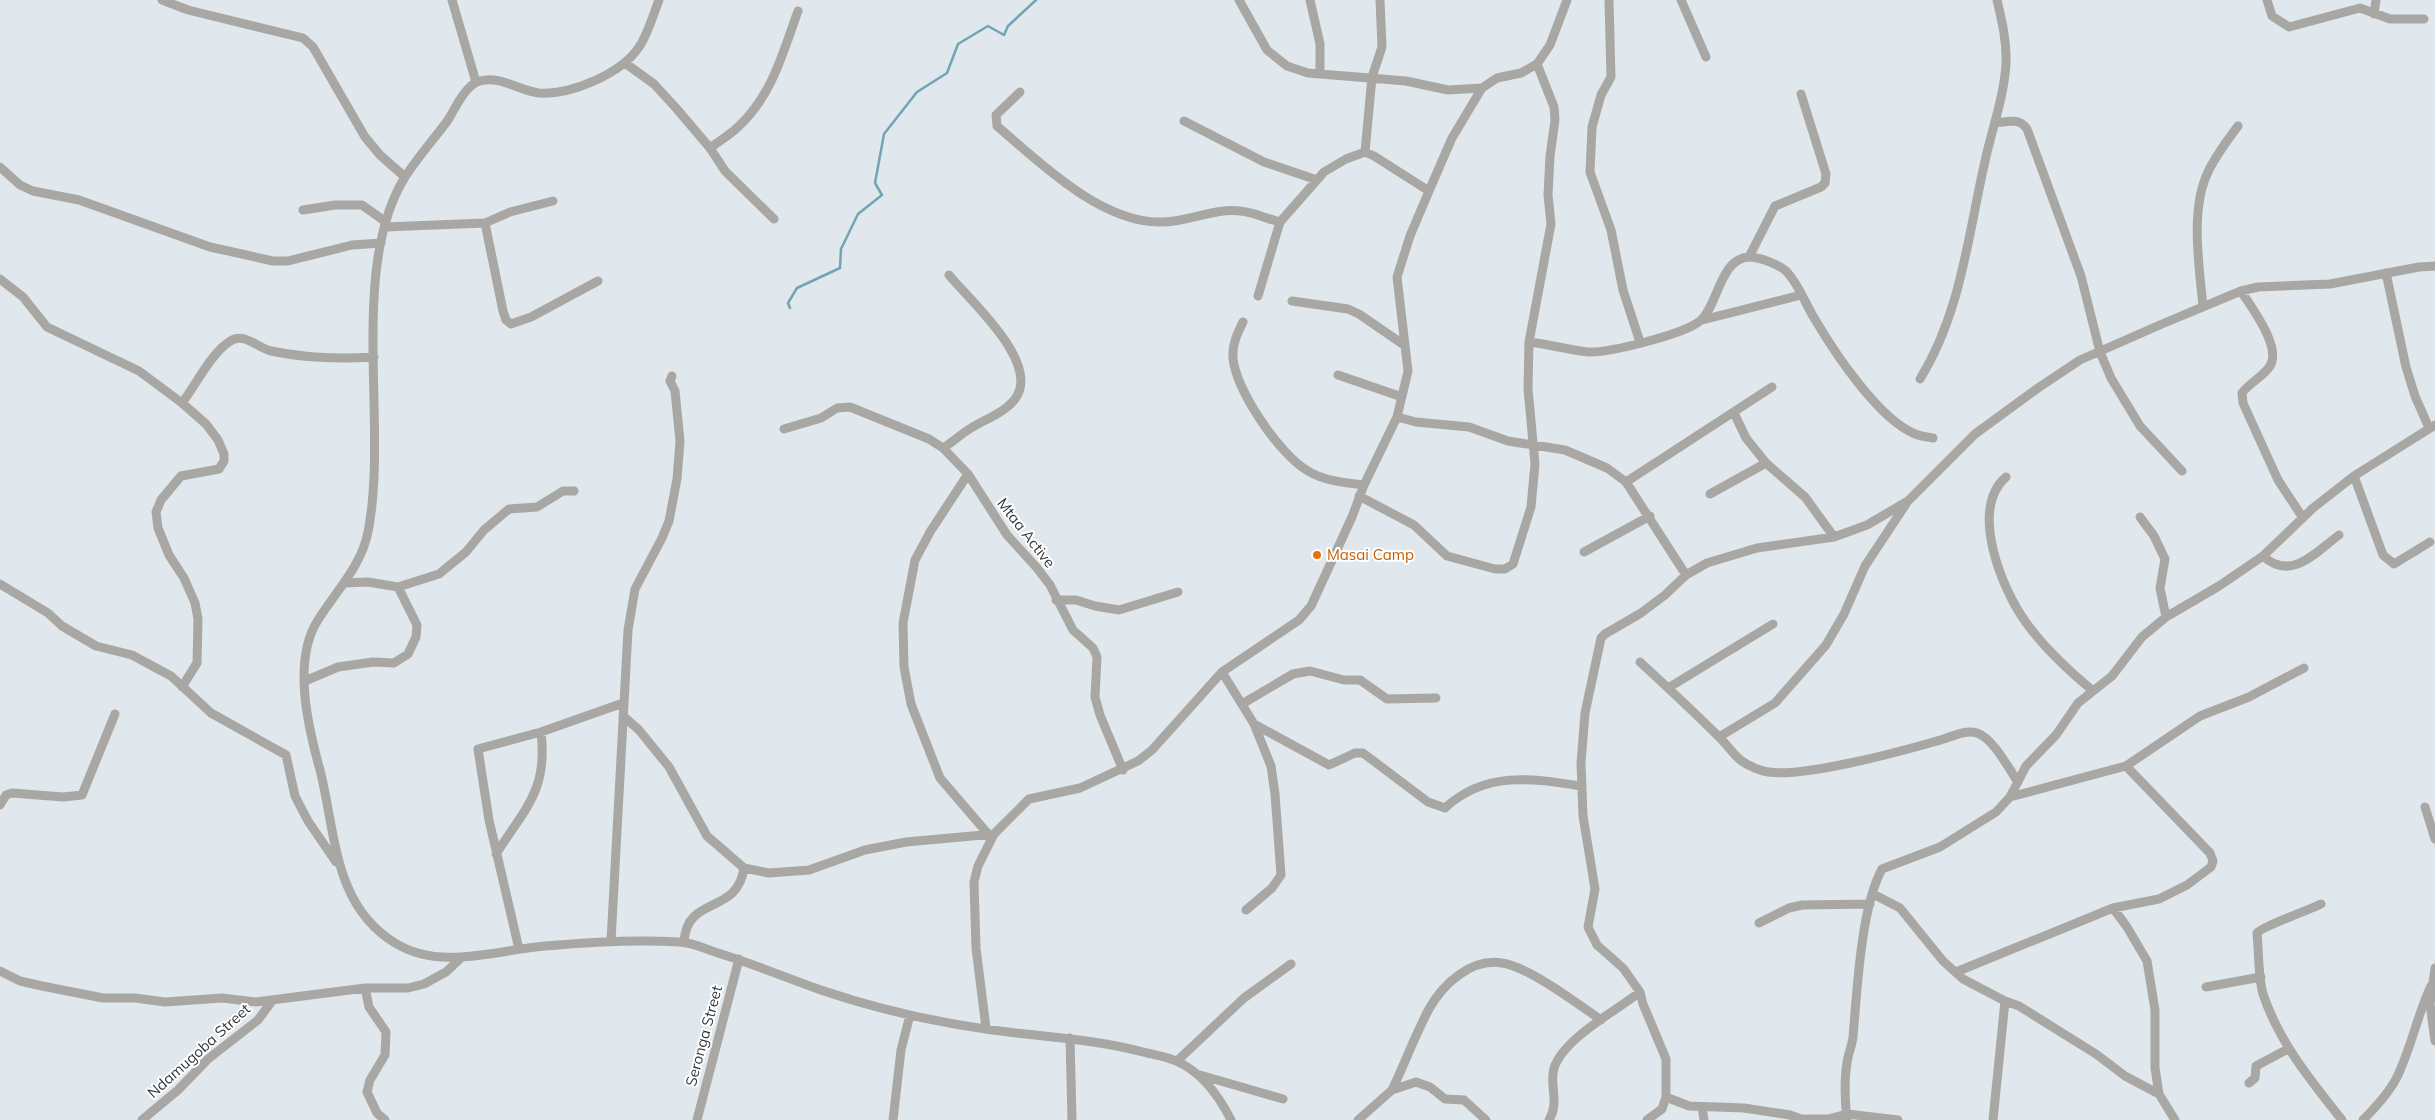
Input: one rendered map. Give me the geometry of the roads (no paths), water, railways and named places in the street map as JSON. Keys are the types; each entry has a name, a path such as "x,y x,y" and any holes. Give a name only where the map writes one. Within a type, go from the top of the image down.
{"street":[{"path":"162,0 188,10 303,38 313,47 365,137 380,155 405,177"},
{"path":"452,0 476,82"},
{"path":"659,0 639,47 625,62 596,80 569,90 541,93 485,80 476,82 467,89 449,118 405,177 385,225 375,309 376,429 373,492 368,536 345,583 318,620 309,637 305,653 307,718 325,792 338,864 350,895 367,920 395,943 424,956 462,957 611,941 684,942 828,993 910,1015 986,1028 1070,1038 1135,1050 1177,1061 1197,1074 1226,1084 1283,1099"},
{"path":"1239,0 1267,50 1287,66 1308,72 1372,77 1448,90 1482,88"},
{"path":"1310,0 1320,44 1320,73"},
{"path":"1365,152 1372,77 1382,47 1380,0"},
{"path":"986,1028 976,948 974,882 978,866 991,834 1029,799 1080,788 1122,770 1152,750 1222,672 1299,620 1311,606 1364,485 1397,417 1408,371 1397,277 1410,236 1429,191 1452,138 1482,88 1497,78 1521,73 1537,64 1550,46 1567,0"},
{"path":"1609,0 1611,77 1601,95 1592,126 1590,172 1611,230 1623,290 1640,342"},
{"path":"1681,0 1706,57"},
{"path":"1920,379 1941,339 1962,275 1984,164 1995,122 2006,65 2002,22 1997,0"},
{"path":"2268,0 2272,16 2289,27 2360,8 2374,14 2399,20 2424,19"},
{"path":"2374,14 2376,0"},
{"path":"710,148 738,127 755,109 769,87 798,11"},
{"path":"625,62 654,84 710,148 725,171 774,219"},
{"path":"1360,496 1414,525 1447,556 1494,568 1505,569 1513,564 1531,507 1535,464 1528,389 1528,342 1550,237 1549,175 1555,120 1554,107 1537,64"},
{"path":"1020,92 996,115 997,126 1063,180 1105,207 1128,217 1160,222 1187,219 1201,214 1240,211 1280,222"},
{"path":"1749,257 1762,234 1767,218 1775,206 1821,188 1825,183 1826,174 1800,94"},
{"path":"1184,121 1264,162 1318,180"},
{"path":"1995,122 2023,122 2027,129 2081,276 2100,352 2111,378 2131,412 2158,447 2182,471"},
{"path":"2203,306 2199,265 2198,206 2207,173 2216,156 2238,126"},
{"path":"1258,296 1280,222 1318,180 1346,158 1365,152 1429,191"},
{"path":"0,167 20,185 33,191 79,200 210,247 273,261 288,261 352,245 382,243"},
{"path":"303,210 335,205 362,205 385,225 486,222 510,212 553,201"},
{"path":"486,222 503,310 506,320 511,324 531,317 598,281"},
{"path":"1702,320 1729,268 1737,261 1749,257 1777,265 1787,273 1816,322 1872,399 1894,421 1914,434 1933,438"},
{"path":"1720,737 1775,702 1826,645 1844,614 1866,566 1908,502 1975,434 2080,360 2242,291 2258,287 2330,284 2435,266"},
{"path":"1847,1117 1847,1063 1852,1041 1861,959 1870,904 1876,880 1882,869 1940,848 1996,812 2010,798 2034,756 2056,735 2078,703 2112,676 2142,637 2166,617 2219,586 2263,556 2303,518 2354,476 2432,427 2415,396 2406,368 2386,274"},
{"path":"943,448 971,428 991,419 1015,399 1021,381 1020,369 1004,335 965,295 949,275"},
{"path":"0,279 23,297 47,327 139,371 182,403 206,424 218,440 224,454 224,461 219,469 180,476 161,500 156,512 158,528 169,555 184,578 195,603 198,619 196,662 182,687"},
{"path":"2242,291 2273,349 2271,365 2264,374 2247,385 2242,393 2243,403 2278,480 2303,518"},
{"path":"1528,342 1588,352 1609,350 1676,332 1702,320 1801,295"},
{"path":"1292,301 1348,310 1359,314 1404,345"},
{"path":"1243,322 1234,344 1233,359 1241,388 1268,428 1290,457 1309,472 1341,482 1364,485"},
{"path":"182,403 222,348 233,340 243,338 261,348 320,358 374,357"},
{"path":"1338,375 1402,396"},
{"path":"611,941 623,716 622,703 628,630 635,589 669,521 677,479 680,441 675,391 670,381 672,376"},
{"path":"1626,482 1772,387"},
{"name":"Mtaa Active","path":"784,429 821,418 837,408 850,407 929,439 943,448 968,474 1007,535 1038,568 1073,630 1093,648 1097,657 1095,697 1122,770"},
{"path":"1734,413 1746,438 1766,463 1805,497 1834,537"},
{"path":"1397,417 1416,422 1469,427 1508,441 1565,450 1607,468 1626,482 1650,516 1686,575"},
{"path":"1710,494 1766,463"},
{"path":"968,474 930,532 915,560 902,623 904,667 911,704 940,778 991,834"},
{"path":"2354,476 2383,555 2388,561 2394,564 2430,542"},
{"path":"2006,478 1999,484 1991,503 1989,532 1996,558 2014,604 2025,622 2075,676 2092,690"},
{"path":"345,583 368,582 398,587 438,574 449,567 496,518 509,509 537,507 563,490 574,491"},
{"path":"1647,1120 1662,1109 1666,1097 1666,1059 1643,1004 1640,992 1623,968 1597,944 1588,927 1595,889 1583,816 1581,763 1585,713 1601,638 1665,595 1686,575 1707,563 1757,548 1834,537 1866,524 1908,502"},
{"path":"1584,552 1650,516"},
{"path":"2140,517 2154,536 2165,559 2160,588 2166,617"},
{"path":"2263,556 2272,565 2291,566 2303,562 2339,535"},
{"path":"0,584 48,613 62,626 96,646 132,655 171,676 211,713 286,755 296,796 308,821 338,864"},
{"path":"305,681 338,667 373,662 394,663 408,654 416,638 417,625 398,587"},
{"path":"1056,600 1076,600 1103,608 1119,610 1178,592"},
{"path":"1668,688 1773,624"},
{"path":"1640,662 1720,737 1735,758 1760,771 1779,775 1884,754 1961,733 1976,732 1986,738 2018,782"},
{"path":"2010,798 2126,766 2200,716 2249,697 2304,668"},
{"path":"1242,704 1293,674 1310,671 1344,680 1360,680 1387,699 1436,698"},
{"path":"1222,672 1254,724 1271,766 1279,830 1281,875 1272,888 1246,910"},
{"path":"519,950 496,854 478,749 541,732 622,703"},
{"path":"0,805 6,795 12,793 63,797 82,795 115,714"},
{"path":"623,716 639,730 668,766 707,836 744,868 769,874 810,870 865,850 906,842 926,842 991,834"},
{"path":"1254,724 1329,765 1355,753 1362,753 1428,802 1445,808 1460,794 1502,779 1533,778 1581,786"},
{"path":"496,854 523,811 533,799 540,783 544,755 541,732"},
{"path":"1956,972 2113,908 2159,899 2187,885 2211,868 2213,861 2210,853 2126,766"},
{"path":"2425,807 2435,839"},
{"path":"684,942 687,922 693,916 714,906 737,890 744,868"},
{"path":"1873,894 1900,908 1943,961 1971,985 2019,1006 2096,1054 2125,1076 2159,1094"},
{"path":"1759,922 1789,908 1802,905 1870,904"},
{"path":"2321,904 2302,914 2259,929 2257,933 2261,977 2263,992 2288,1049 2342,1120"},
{"path":"2113,908 2127,926 2147,961 2154,1010 2154,1068 2159,1094 2175,1120"},
{"path":"0,972 20,981 103,998 135,998 166,1002 222,998 272,1001 365,988 408,988 424,984 446,972 462,957"},
{"name":"Seronga Street","path":"697,1120 739,960"},
{"path":"1392,1090 1429,1009 1441,990 1457,976 1474,966 1487,963 1503,963 1521,970 1601,1020"},
{"path":"1177,1061 1244,998 1291,964"},
{"path":"2363,1120 2396,1078 2431,986 2435,968"},
{"path":"2206,987 2261,977"},
{"path":"2431,986 2431,1020 2435,1041"},
{"path":"365,988 369,1007 386,1032 385,1055 370,1080 367,1092 377,1113 385,1120"},
{"path":"1549,1120 1556,1103 1552,1078 1555,1066 1576,1040 1640,992"},
{"name":"Ndamugoba Street","path":"142,1120 178,1090 208,1059 258,1020 272,1001"},
{"path":"1993,1120 2004,1001"},
{"path":"893,1120 901,1050 910,1015"},
{"path":"1070,1038 1072,1120"},
{"path":"2249,1083 2256,1078 2256,1066 2288,1049"},
{"path":"1197,1074 1220,1099 1231,1120"},
{"path":"1358,1120 1392,1090 1416,1082 1430,1087 1446,1099 1464,1100 1486,1120"},
{"path":"1666,1097 1689,1106 1744,1108 1790,1114 1801,1119 1847,1117 1898,1120"},
{"path":"1702,1107 1704,1120"}],"waterway":[{"path":"790,308 788,303 797,288 840,268 841,249 858,214 882,195 875,183 884,134 917,92 947,73 958,44 988,26 1004,35 1008,26 1036,0"}],"place":[{"name":"Masai Camp","path":"1317,555"}]}
